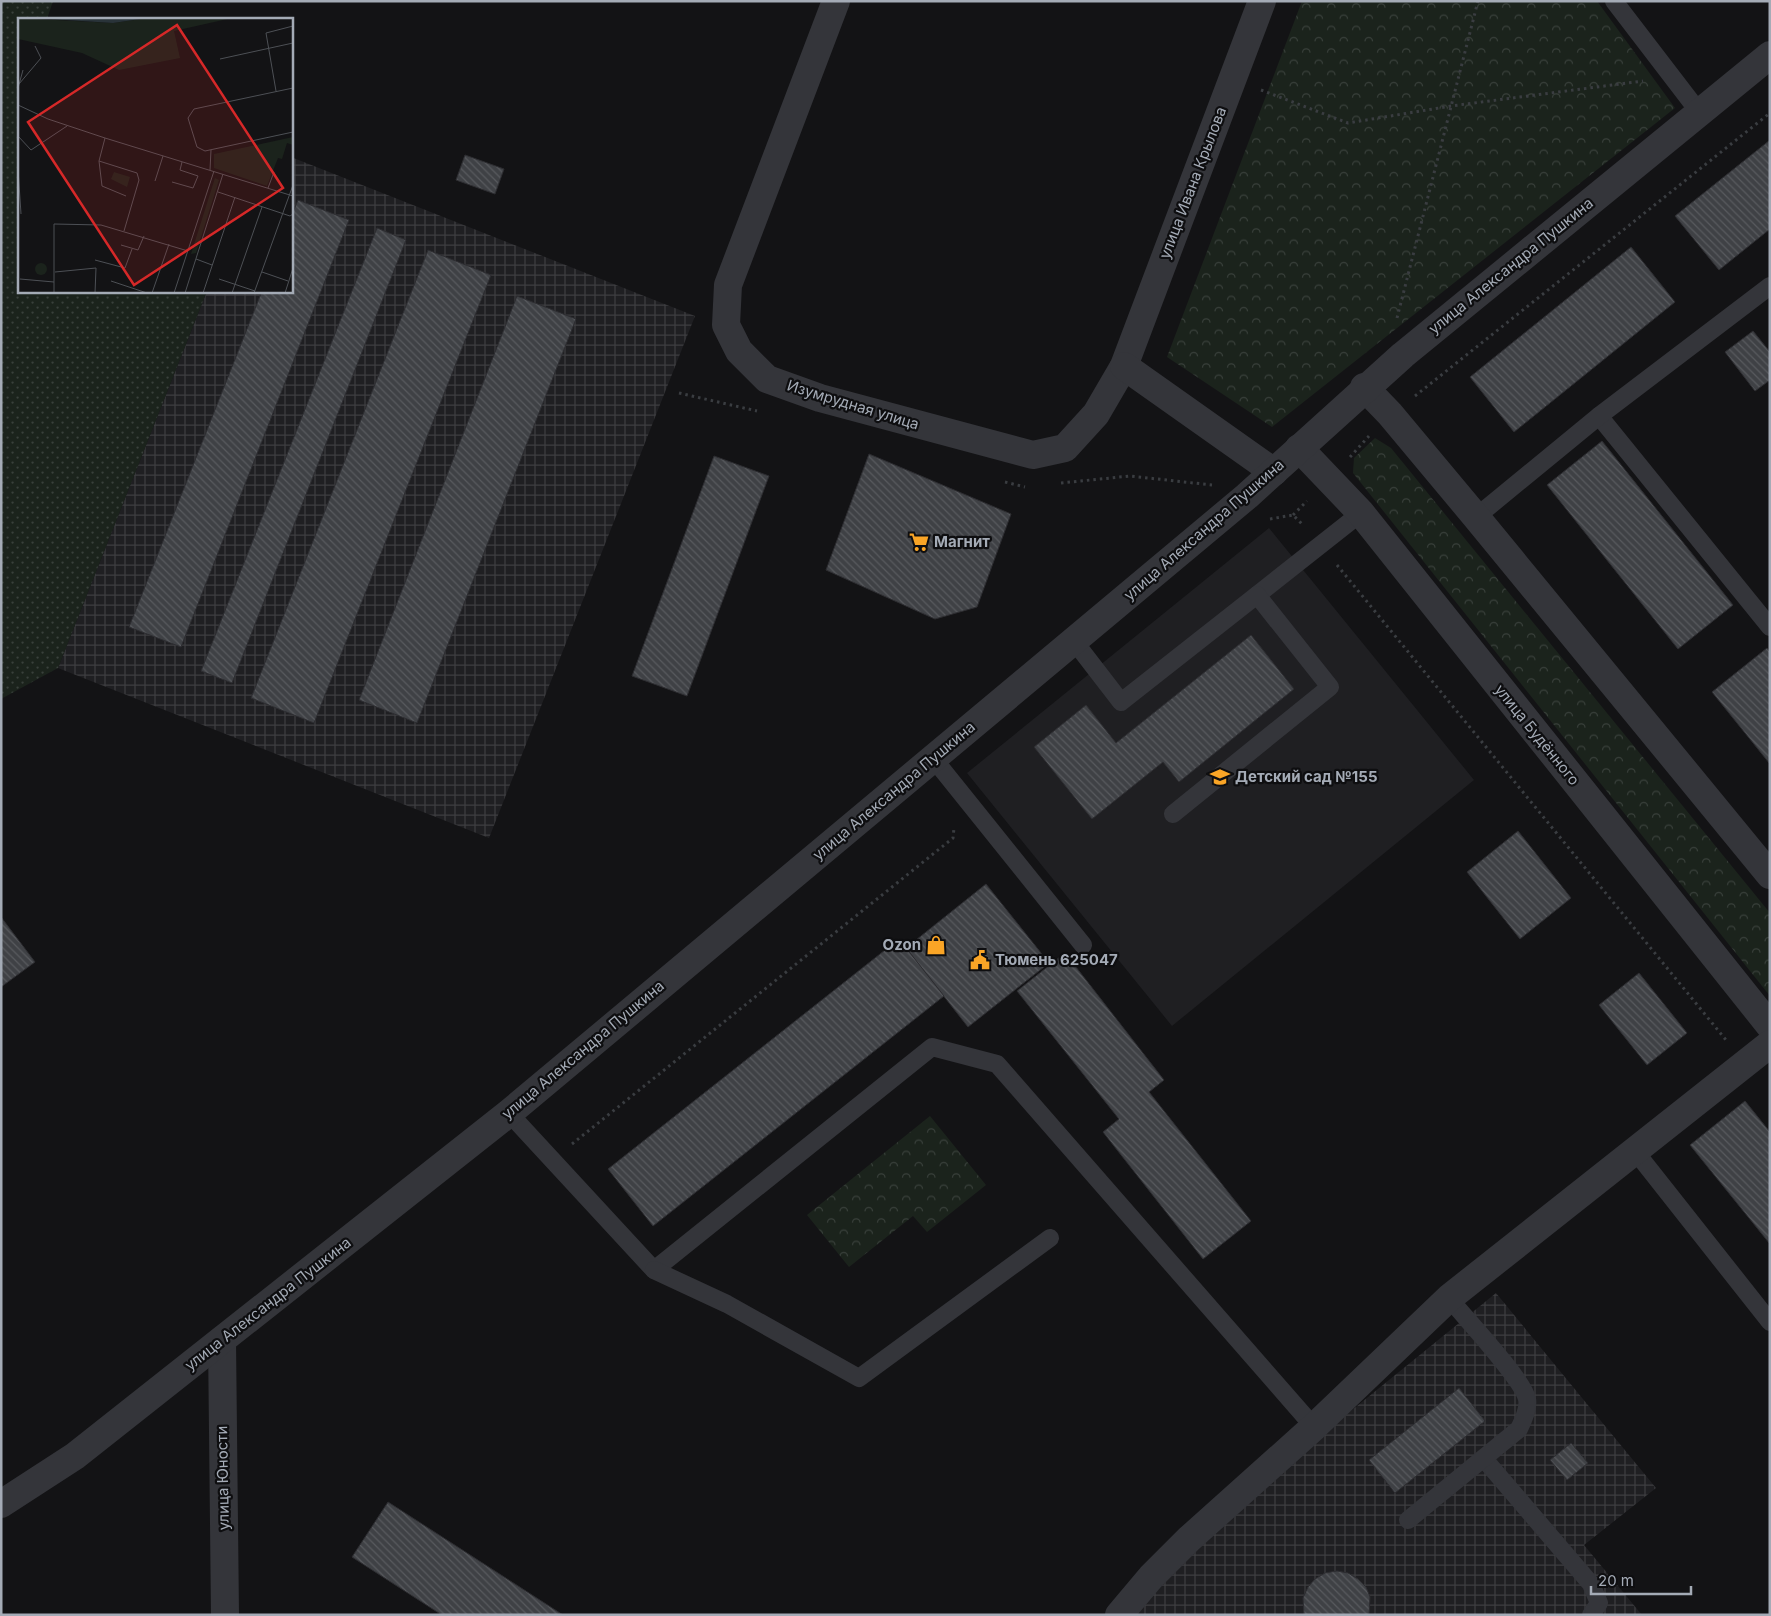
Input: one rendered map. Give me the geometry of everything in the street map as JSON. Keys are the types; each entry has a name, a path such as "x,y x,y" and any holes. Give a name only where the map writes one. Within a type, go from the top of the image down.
{"street":[{"name":"Изумрудная улица","path":"836,1 728,285 726,325 739,351 768,379 820,398 1033,455 1065,448 1096,414 1124,366"},
{"name":"улица Ивана Крылова","path":"1124,366 1262,1"},
{"name":"улица Александра Пушкина","path":"1,1504 75,1456 508,1113 1274,472 1364,387 1770,55"},
{"path":"1124,366 1274,472"},
{"path":"1364,387 1390,414 1476,517 1770,875"},
{"name":"улица Будённого","path":"1299,448 1361,513 1770,1026"},
{"path":"1118,1615 1151,1577 1189,1539 1314,1427 1449,1298 1770,1044"},
{"name":"улица Юности","path":"222,1340 225,1615"}],"lane":[{"path":"1614,1 1699,112"},
{"path":"1476,517 1599,416 1770,286"},
{"path":"1599,416 1770,627"},
{"path":"1074,641 1121,702 1361,513"},
{"path":"1173,814 1330,687 1257,595"},
{"path":"933,758 1083,945"},
{"path":"654,1270 932,1047 997,1064 1314,1427"},
{"path":"508,1113 654,1270 727,1304 859,1378 1050,1238"},
{"path":"1635,1151 1770,1322"},
{"path":"1408,1520 1485,1460 1520,1429 1527,1400 1517,1380 1449,1298"},
{"path":"1485,1460 1591,1584 1599,1603 1591,1615"}],"path":[{"path":"1428,388 1392,340 1478,1"},
{"path":"1253,87 1348,123 1451,106 1672,78"},
{"path":"1293,515 1330,479 1390,414 1428,388 1770,113"}],"shaded area":[{"path":"292,157 695,316 489,838 58,668 207,292 292,292"},
{"name":"Детский сад №155","path":"1269,528 1474,780 1172,1026 967,773"},
{"path":"1496,1293 1656,1488 1584,1545 1642,1615 1132,1615 1207,1528"}],"green space":[{"path":"1,1 53,1 47,18 18,18 18,292 207,292 58,668 1,699"},
{"path":"1302,1 1597,1 1675,108 1272,427 1167,357"},
{"path":"1375,438 1391,448 1770,913 1770,996 1353,473 1354,458"},
{"path":"930,1116 986,1185 927,1232 913,1216 849,1267 807,1215"}],"building":[{"path":"1770,140 1770,229 1719,270 1675,216"},
{"path":"465,155 504,169 495,194 456,180"},
{"path":"298,200 349,220 181,647 129,627 262,292 292,292 292,215"},
{"path":"377,228 406,240 232,683 201,671"},
{"path":"1631,247 1675,302 1514,432 1470,377"},
{"path":"428,250 491,275 314,723 251,698"},
{"path":"517,296 576,319 417,723 359,700"},
{"path":"1753,331 1770,352 1770,380 1755,391 1725,352"},
{"path":"1602,441 1733,605 1678,649 1547,485"},
{"name":"Магнит","path":"869,454 1011,514 977,607 935,619 826,570"},
{"path":"714,456 769,476 687,696 632,676"},
{"path":"1251,635 1294,689 1179,782 1163,762 1092,819 1034,747 1086,705 1116,743"},
{"path":"1767,648 1770,652 1770,764 1712,692"},
{"path":"1518,831 1571,898 1520,939 1467,872"},
{"path":"986,884 1049,963 968,1027 906,948"},
{"path":"1,917 35,962 1,987"},
{"path":"899,939 944,996 653,1226 608,1169"},
{"path":"1065,953 1164,1080 1149,1092 1251,1221 1203,1259 1103,1132 1119,1119 1017,991"},
{"path":"1639,973 1687,1033 1647,1065 1599,1005"},
{"path":"1745,1101 1770,1132 1770,1244 1690,1145"},
{"path":"1459,1388 1485,1421 1395,1493 1369,1460"},
{"path":"1571,1443 1588,1463 1567,1480 1550,1460"},
{"path":"388,1502 563,1615 442,1615 352,1557"},
{"path":"1337,1571 1348,1573 1366,1587 1370,1597 1369,1615 1304,1615 1303,1598 1308,1587 1315,1579 1325,1573"}],"place":[{"name":"Магнит","path":"919,542"},
{"name":"Детский сад №155","path":"1220,777"},
{"name":"Ozon","path":"936,945"},
{"name":"Тюмень 625047","path":"980,960"}]}
